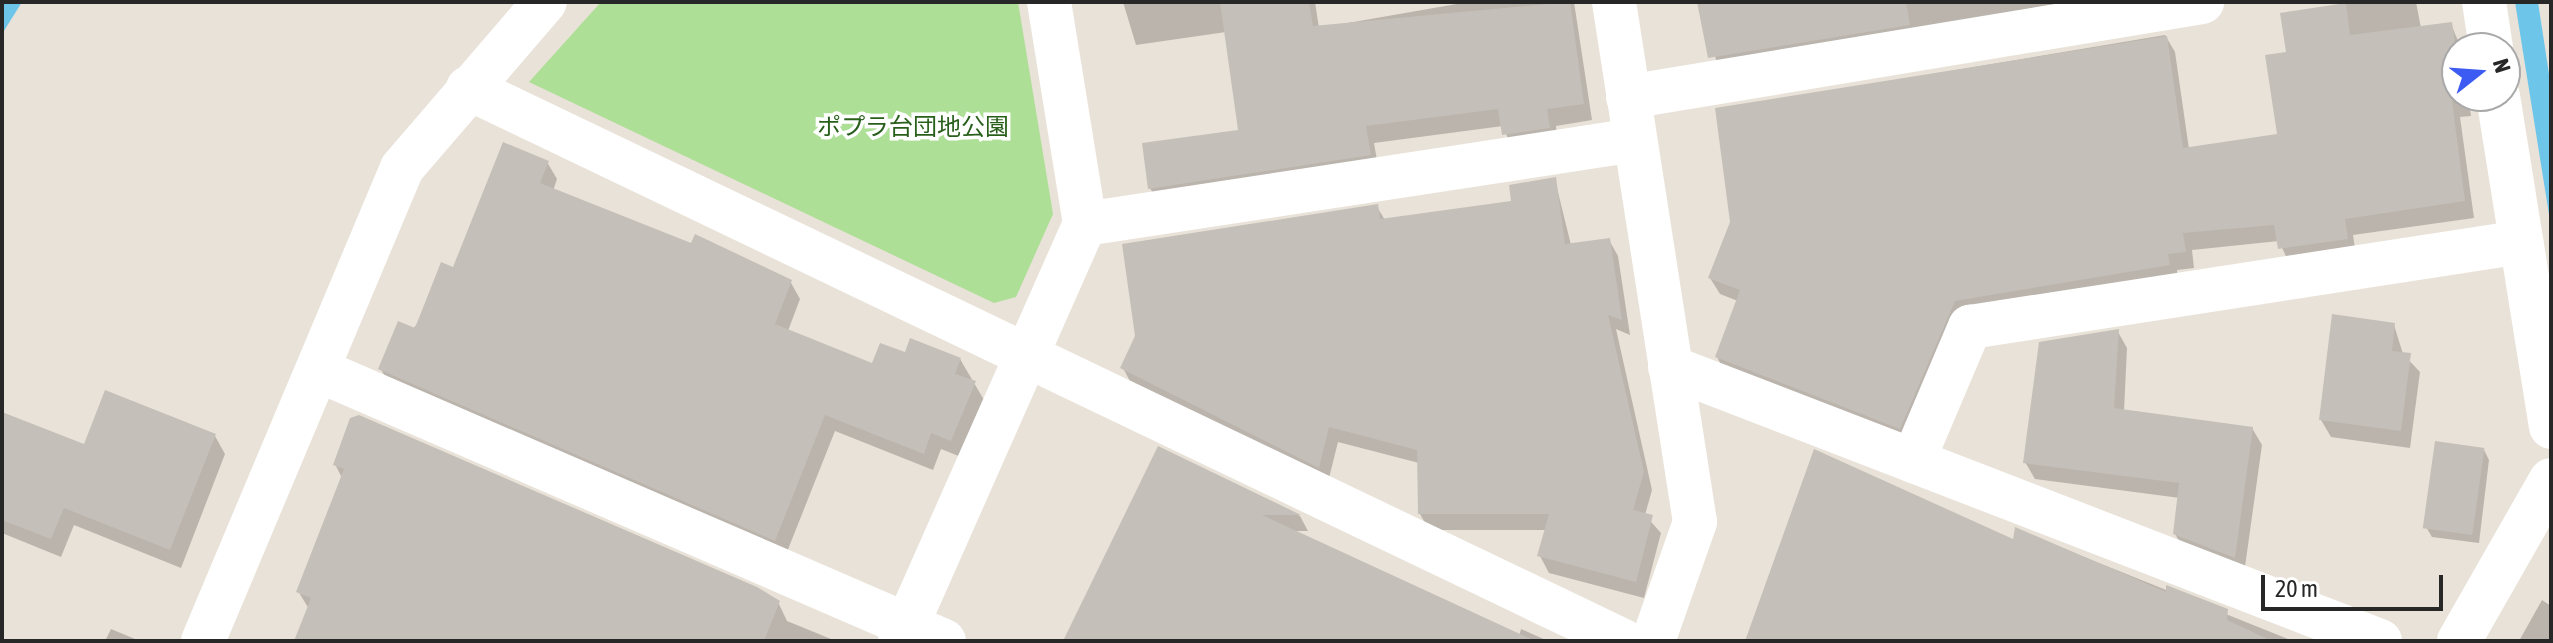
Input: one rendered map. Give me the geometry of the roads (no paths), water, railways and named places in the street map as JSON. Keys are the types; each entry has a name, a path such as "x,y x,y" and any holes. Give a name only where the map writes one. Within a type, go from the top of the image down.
{"street":[{"path":"206,640 402,168 545,2"},
{"path":"318,370 917,636 1024,355 1085,224 1049,2"},
{"path":"1614,2 1695,522 1653,641"},
{"path":"1628,97 2202,2"},
{"path":"2484,2 2489,32"},
{"path":"468,88 1623,641"},
{"path":"2501,112 2551,427"},
{"path":"1085,224 1635,140"},
{"path":"1913,461 1970,327 2521,242"},
{"path":"1670,367 2380,641"},
{"path":"2459,641 2551,480"}],"water":[{"path":"2,2 22,2 2,34"},
{"path":"2515,2 2538,2 2551,87 2551,227 2521,32"}],"park label":[{"name":"ポプラ台団地公園","path":"913,127"}]}
